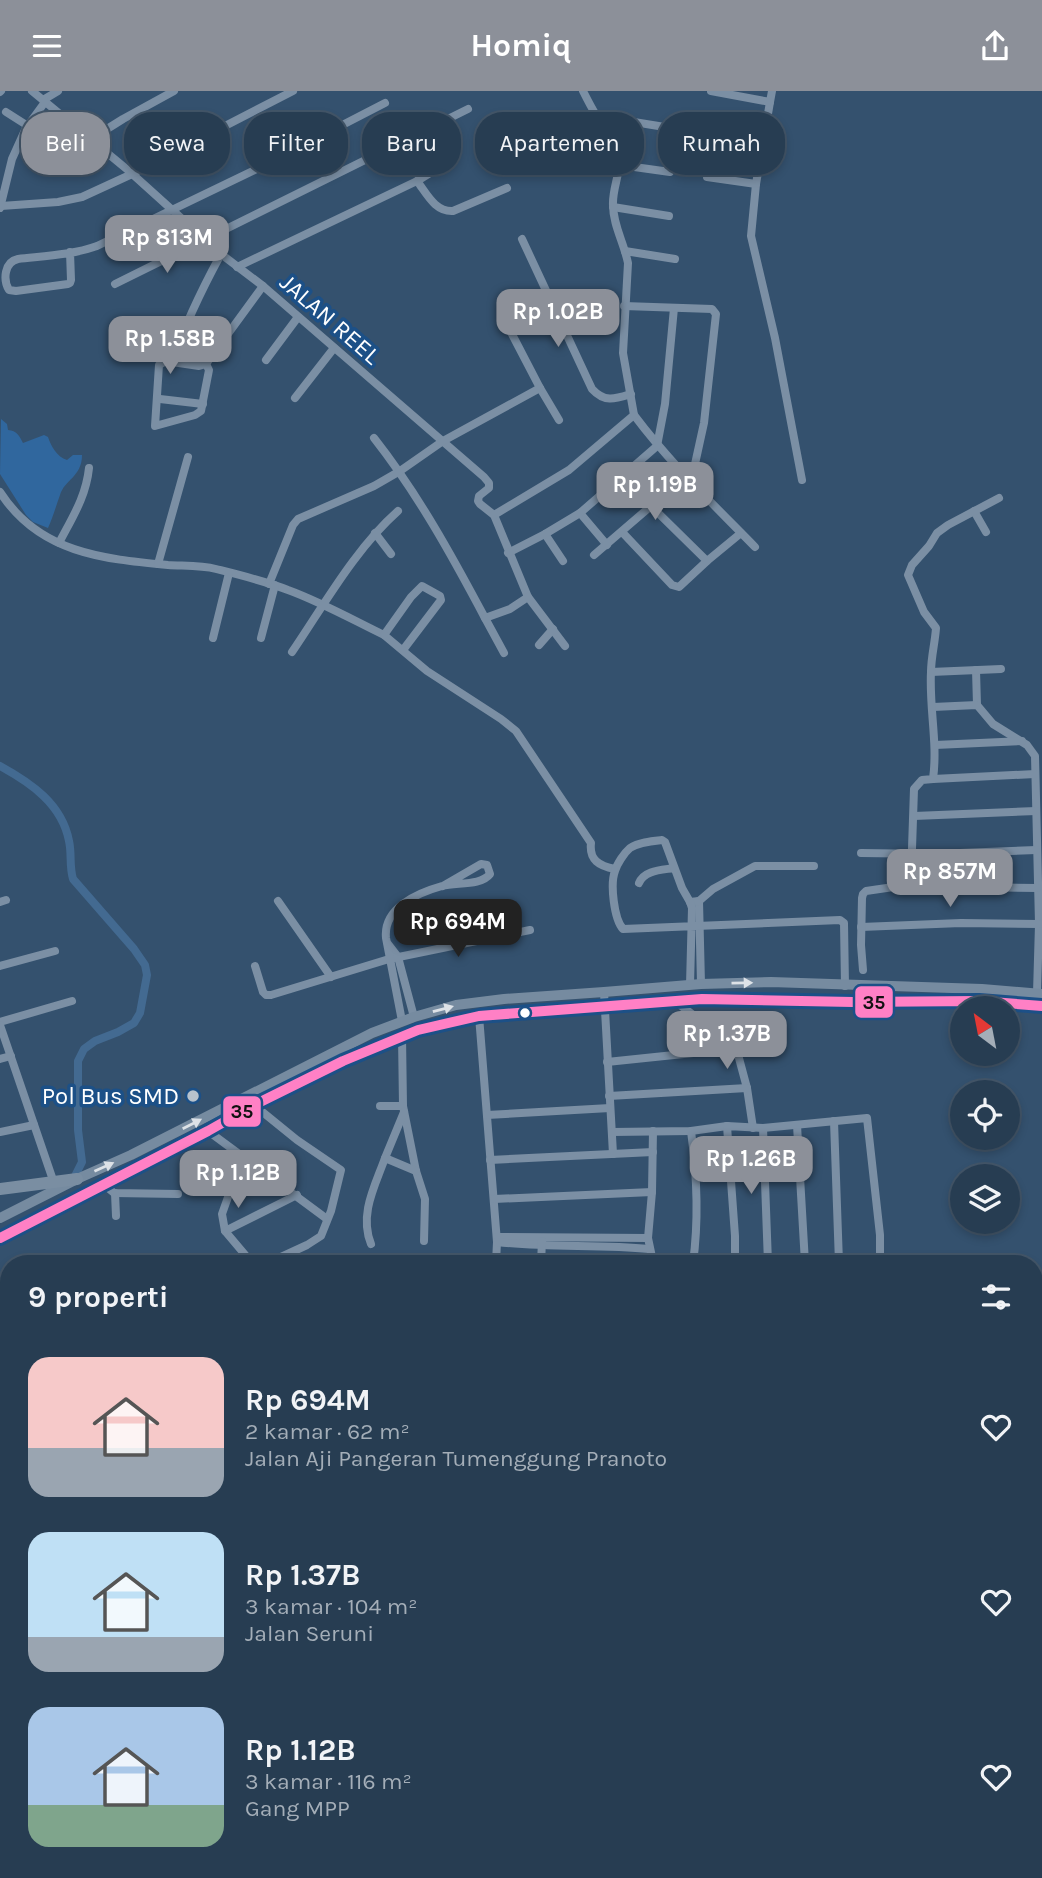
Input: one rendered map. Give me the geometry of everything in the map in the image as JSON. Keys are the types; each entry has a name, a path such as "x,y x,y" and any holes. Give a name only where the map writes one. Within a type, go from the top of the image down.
{"highway":[{"path":"0,1189 77,1179"}],"main road":[{"path":"0,1218 372,1033 414,1017 457,1006 504,999 696,984 771,982 1040,993"},
{"path":"0,1238 343,1061 418,1030 479,1016 702,999 979,1001 1042,1006"},
{"path":"131,1155 137,1167"}],"street":[{"name":"JALAN REEL","path":"32,91 58,112"},
{"path":"37,112 44,101 58,91"},
{"path":"110,127 174,91"},
{"path":"230,123 293,91"},
{"path":"583,91 595,112"},
{"path":"711,91 771,102"},
{"path":"769,112 772,91"},
{"path":"70,252 71,280 68,284 16,291 7,287 6,272 13,260 70,252 84,251 97,246 385,103"},
{"path":"115,284 468,109"},
{"path":"6,112 21,122"},
{"path":"21,140 12,159 0,207 82,197 130,175"},
{"name":"JALAN REEL","path":"110,155 124,167"},
{"name":"JALAN REEL","path":"133,175 221,254 262,286 489,483 488,490 479,496 478,501 494,515"},
{"path":"237,267 427,175"},
{"path":"617,175 613,207 628,273 623,353 634,415 684,476 755,547"},
{"path":"758,175 751,236 775,338 802,480"},
{"path":"707,177 756,184"},
{"path":"417,181 432,202 446,212 453,212 507,188"},
{"path":"613,207 669,216"},
{"path":"522,239 592,389 604,399 631,394"},
{"path":"625,251 675,259"},
{"path":"172,362 197,299 221,254"},
{"path":"206,364 209,370 200,412 155,426 159,365 164,362 199,366 206,364 262,286"},
{"path":"594,555 684,476 696,461 704,423 716,314 712,309 624,306"},
{"path":"508,553 579,513 657,446 665,404 674,308"},
{"path":"502,316 559,420"},
{"path":"267,361 298,317"},
{"path":"295,398 334,348"},
{"path":"261,638 272,584 295,522 315,510 373,486 443,441 540,388"},
{"path":"160,399 203,404"},
{"path":"565,646 528,597 494,515 569,470 634,415"},
{"path":"374,438 400,471 451,556 504,653"},
{"path":"158,564 188,457"},
{"path":"59,543 82,501 89,468"},
{"path":"0,492 21,520 37,532 96,557 213,568 272,584 384,635 427,671 516,731 591,843 590,850 594,860 599,865 615,869"},
{"path":"933,779 935,745 931,673 936,628 924,613 908,575 912,565 937,533 999,498"},
{"path":"651,506 707,561"},
{"path":"292,652 375,533 398,511"},
{"path":"974,511 986,532"},
{"path":"579,513 607,545"},
{"path":"622,532 674,587 681,586 741,533"},
{"path":"375,533 391,554"},
{"path":"545,534 563,561"},
{"path":"213,638 229,573"},
{"path":"384,635 421,586 440,596 440,602 403,650"},
{"path":"485,618 510,610 528,597"},
{"path":"539,645 553,629"},
{"path":"931,673 1001,669"},
{"path":"976,670 977,705 993,724 1022,741 1033,751 1036,764 1040,993"},
{"path":"933,706 977,705"},
{"path":"935,745 1022,741"},
{"path":"914,884 911,878 911,853 914,789 922,780 1035,774"},
{"path":"914,816 1036,811"},
{"path":"696,984 700,926 695,901 682,888 665,842 662,839 640,844 631,848 615,869 613,885 620,928 623,929 700,926 840,920 844,923 845,986"},
{"path":"861,853 1037,850"},
{"path":"414,1017 387,944 386,926 394,911 413,898 443,886 481,864 489,869 490,874 484,879 443,886"},
{"path":"696,984 691,926 695,901 755,866 814,866"},
{"path":"639,883 646,874 674,868"},
{"path":"863,970 861,927 863,894 866,891 914,884 920,887 1037,888"},
{"path":"278,901 331,977"},
{"path":"861,927 961,923 1039,924"},
{"path":"255,965 266,995 394,958 530,930"},
{"path":"0,966 55,951"},
{"path":"394,958 402,1021"},
{"path":"604,992 613,1154"},
{"path":"54,1183 0,1023 72,1001"},
{"path":"675,1001 696,1017 717,1018"},
{"path":"479,1016 496,1255"},
{"path":"734,1029 736,1047 758,1128 767,1255"},
{"path":"402,1036 403,1109 416,1171 423,1186 424,1241"},
{"path":"607,1062 736,1047"},
{"path":"0,1059 11,1056"},
{"path":"609,1096 747,1088"},
{"path":"254,1105 297,1140 341,1170 331,1211 321,1236 285,1255"},
{"path":"380,1106 403,1109"},
{"path":"487,1115 610,1108"},
{"path":"371,1244 366,1231 368,1205 403,1109"},
{"path":"612,1132 691,1131 727,1126 758,1128 867,1118 880,1255"},
{"path":"834,1121 839,1255"},
{"path":"0,1132 34,1125"},
{"path":"797,1125 805,1255"},
{"path":"727,1126 735,1255"},
{"path":"208,1131 327,1219"},
{"path":"651,1255 648,1238 653,1131"},
{"path":"691,1131 697,1194 694,1255"},
{"path":"490,1160 653,1152"},
{"path":"239,1154 233,1183 222,1214 225,1231 245,1255"},
{"path":"385,1158 416,1171"},
{"path":"103,1184 115,1193 178,1194"},
{"path":"494,1199 652,1192"},
{"path":"115,1193 116,1216"},
{"path":"225,1231 297,1195"},
{"path":"542,1242 648,1238"},
{"path":"497,1239 649,1249"},
{"path":"541,1255 542,1242"}],"shaded area":[{"path":"1,419 7,424 8,430 14,431 23,443 44,435 63,459 82,455 79,468 62,490 48,528 33,522 26,515 0,474"}],"waterway":[{"path":"0,766 34,787 60,816 70,846 73,879 134,949 145,965 147,975 140,1013 134,1023 95,1041 84,1049 78,1061 78,1130 82,1162 74,1178"}],"transit line":[{"name":"35","path":"0,1238 343,1061 418,1030 479,1016 702,999 979,1001 1042,1006"}],"place":[{"name":"Pol Bus SMD","path":"193,1096"}]}
